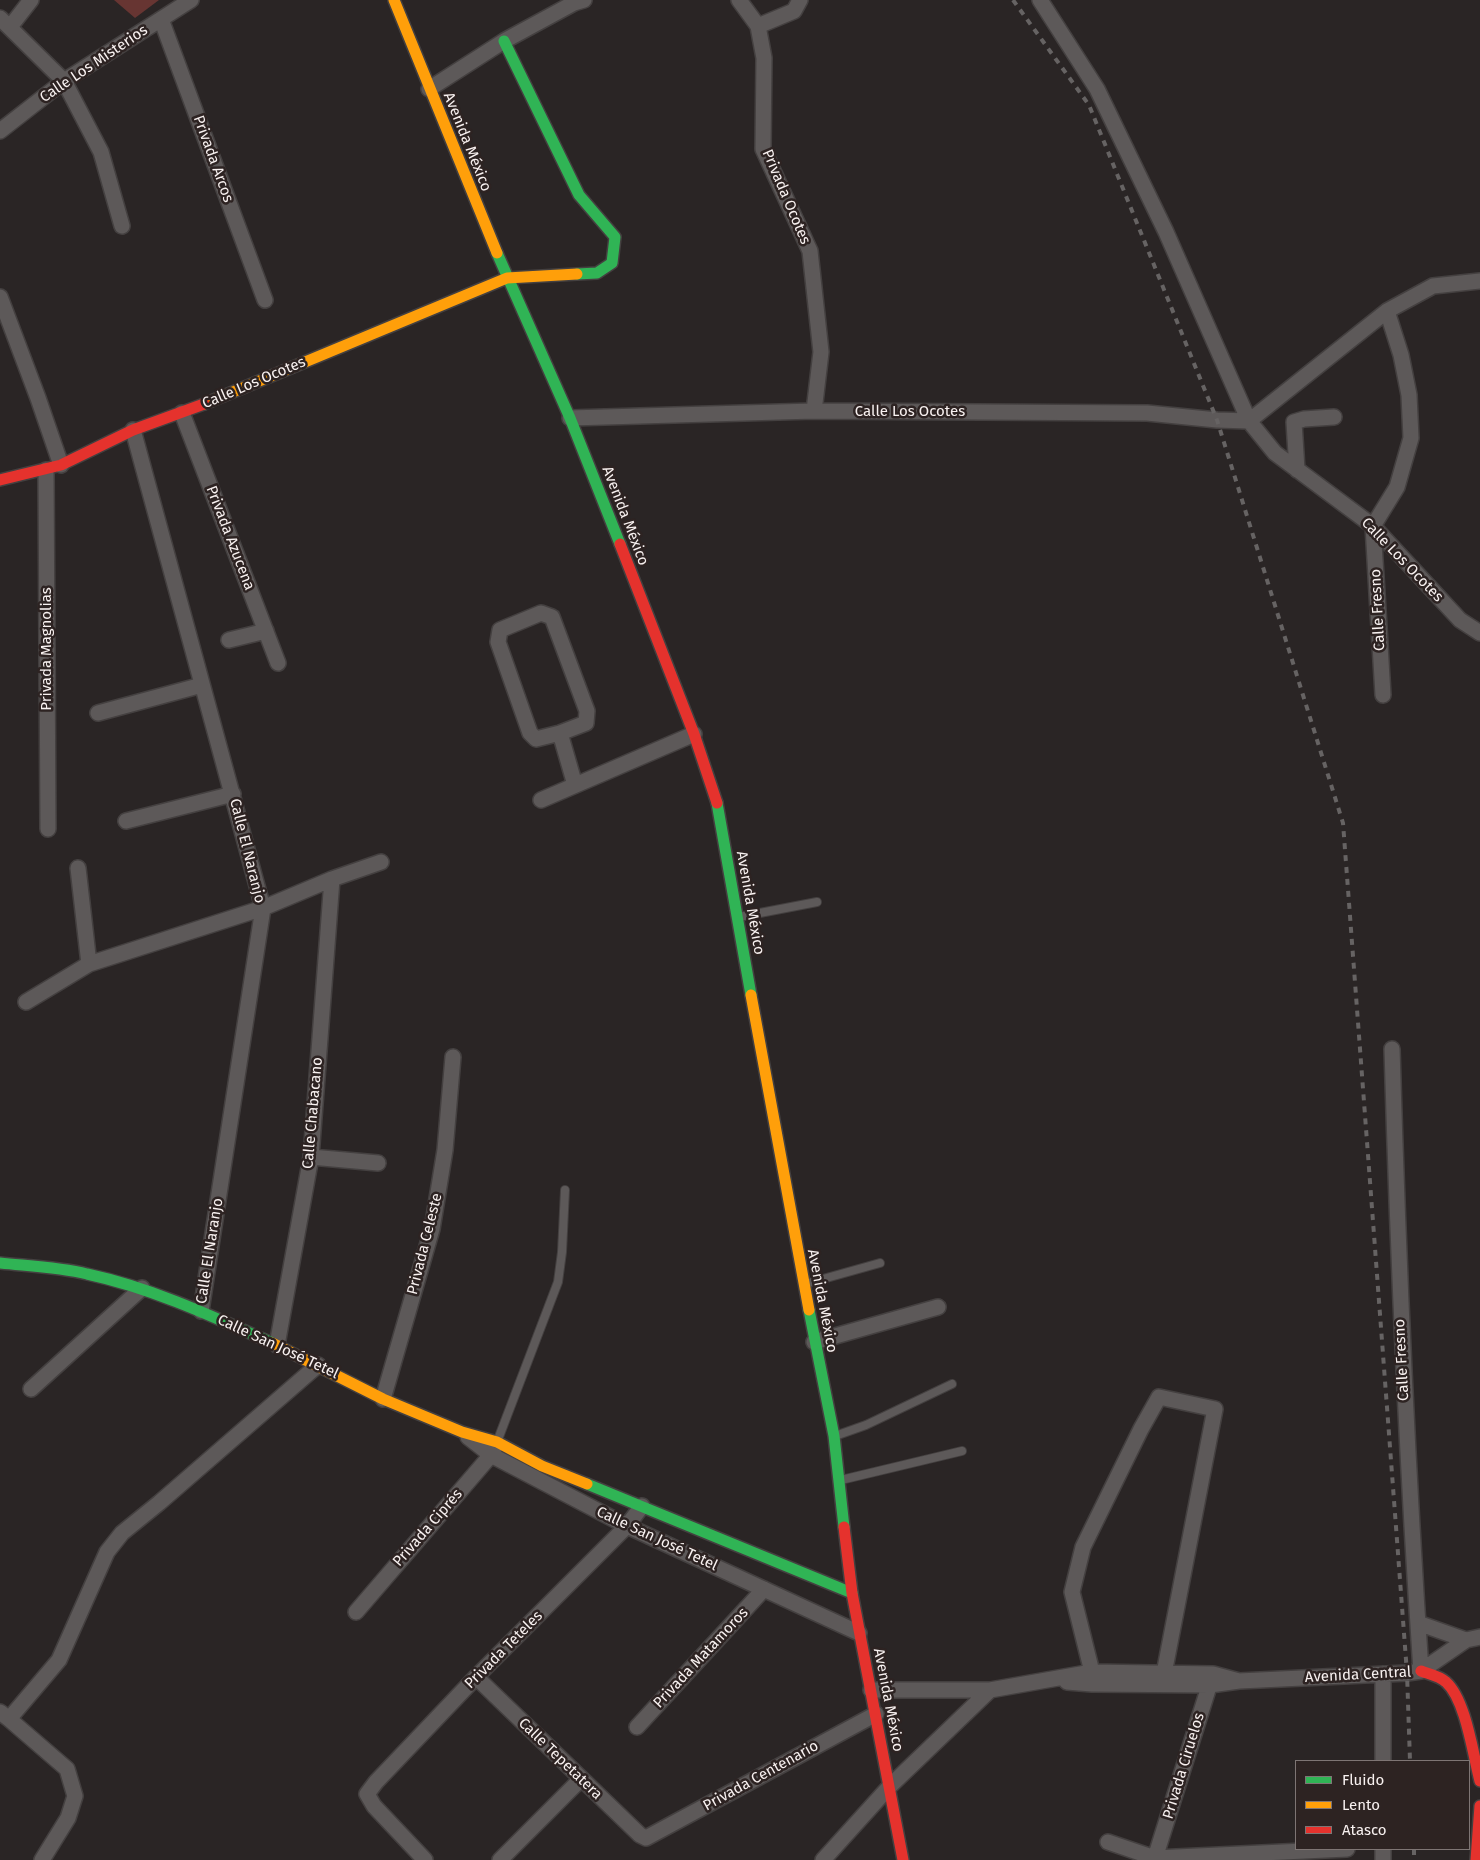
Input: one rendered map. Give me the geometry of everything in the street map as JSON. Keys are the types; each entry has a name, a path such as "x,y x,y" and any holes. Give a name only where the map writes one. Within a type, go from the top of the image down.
{"street":[{"path":"32,0 5,23 64,81 101,152 122,226"},
{"name":"Calle Los Misterios","path":"0,131 64,81 191,0"},
{"name":"Avenida México","path":"394,0 507,278 570,418 694,734 718,807 814,1342 834,1436 852,1593 903,1860"},
{"path":"429,88 504,41 574,3 584,0"},
{"path":"739,0 758,26 794,11 800,0"},
{"name":"Calle Los Ocotes","path":"1040,0 1097,89 1166,232 1249,421 1275,453 1373,526 1460,620 1480,633"},
{"name":"Privada Arcos","path":"161,19 265,300"},
{"name":"Privada Ocotes","path":"758,26 764,58 762,101 764,149 810,251 821,352 814,411"},
{"name":"Calle Los Ocotes","path":"0,480 61,465 133,430 182,413 507,278 597,273 612,263 615,237 579,194 504,41"},
{"path":"1249,421 1387,311 1433,286 1480,281"},
{"path":"0,297 61,465"},
{"path":"1373,526 1397,487 1411,438 1408,395 1403,363 1387,311"},
{"name":"Calle Los Ocotes","path":"570,418 814,411 1147,413 1217,420 1249,421"},
{"name":"Privada Azucena","path":"182,413 278,663"},
{"path":"1297,470 1294,422 1304,419 1334,417"},
{"name":"Calle El Naranjo","path":"133,430 263,908 201,1311"},
{"name":"Privada Magnolias","path":"46,470 48,829"},
{"name":"Calle Fresno","path":"1373,526 1383,695"},
{"path":"541,613 552,617 587,711 586,723 560,733 536,739 530,733 498,642 500,630 541,613"},
{"path":"229,640 266,631"},
{"path":"98,713 202,685"},
{"path":"560,733 575,785"},
{"path":"541,800 694,734"},
{"path":"126,822 233,794"},
{"path":"26,1002 90,964 263,908 332,879 381,862"},
{"path":"78,868 90,964"},
{"name":"Calle Chabacano","path":"277,1344 311,1158 332,879"},
{"name":"Calle Fresno","path":"1392,1049 1399,1290 1407,1456 1421,1671"},
{"name":"Privada Celeste","path":"383,1399 432,1229 445,1150 452,1057"},
{"path":"311,1158 378,1163"},
{"name":"Calle San José Tetel","path":"0,1263 86,1274 142,1288 201,1311 277,1344 383,1399 462,1432 627,1526 859,1634"},
{"path":"31,1389 142,1288"},
{"path":"814,1342 938,1307"},
{"path":"42,1860 68,1818 75,1796 67,1770 5,1715 59,1660 107,1552 122,1533 318,1364"},
{"path":"1092,1672 1072,1592 1083,1547 1141,1429 1159,1397 1214,1409 1163,1678"},
{"name":"Calle San José Tetel","path":"494,1449 642,1506 852,1593"},
{"name":"Privada Ciprés","path":"356,1612 494,1449"},
{"name":"Privada Teteles","path":"425,1860 374,1806 367,1794 376,1782 476,1677 627,1526 642,1506"},
{"name":"Privada Matamoros","path":"637,1727 764,1589"},
{"name":"Avenida Central","path":"1418,1623 1473,1638"},
{"name":"Avenida Central","path":"872,1690 990,1690 1092,1672 1163,1678 1239,1681 1421,1671 1473,1638"},
{"path":"1421,1671 1444,1681 1454,1691 1460,1705 1480,1781"},
{"path":"1383,1674 1383,1760"},
{"name":"Calle Tepetatera","path":"476,1677 581,1779 646,1838"},
{"name":"Avenida Central","path":"1051,1680 1092,1684 1163,1678"},
{"name":"Privada Ciruelos","path":"1155,1858 1211,1679"},
{"path":"823,1860 890,1786 990,1690"},
{"name":"Privada Centenario","path":"646,1838 876,1714"},
{"path":"500,1860 581,1779"},
{"path":"1476,1860 1480,1806"},
{"path":"1108,1842 1155,1858 1326,1850"}],"lane":[{"path":"737,917 818,902"},
{"path":"494,1449 558,1282 562,1252 565,1190"},
{"path":"804,1285 880,1264"},
{"path":"834,1436 866,1425 952,1384"},
{"path":"839,1481 962,1451"}],"shaded area":[{"path":"114,0 159,0 135,18"}],"railway":[{"path":"1013,0 1089,105 1217,420 1343,823 1407,1673 1410,1760"},
{"path":"1414,1850 1414,1860"}],"traffic: fast":[{"path":"504,41 579,195 615,237 612,263 597,273 577,274"},
{"path":"497,253 570,418 620,544"},
{"path":"717,803 751,995"},
{"path":"0,1263 66,1270 135,1287 181,1304 272,1343"},
{"path":"809,1310 834,1436 844,1527"},
{"path":"587,1484 852,1593"}],"traffic: slow":[{"path":"394,0 497,253"},
{"path":"204,404 507,278 577,274"},
{"path":"751,995 809,1310"},
{"path":"272,1343 383,1399 462,1432 497,1442 542,1466 587,1484"}],"traffic: jam":[{"path":"0,480 61,465 133,430 204,404"},
{"path":"620,544 694,734 717,803"},
{"path":"844,1527 852,1593 903,1860"},
{"path":"1421,1671 1441,1678 1453,1690 1459,1701 1464,1714 1480,1781"},
{"path":"1476,1860 1480,1806"}]}
